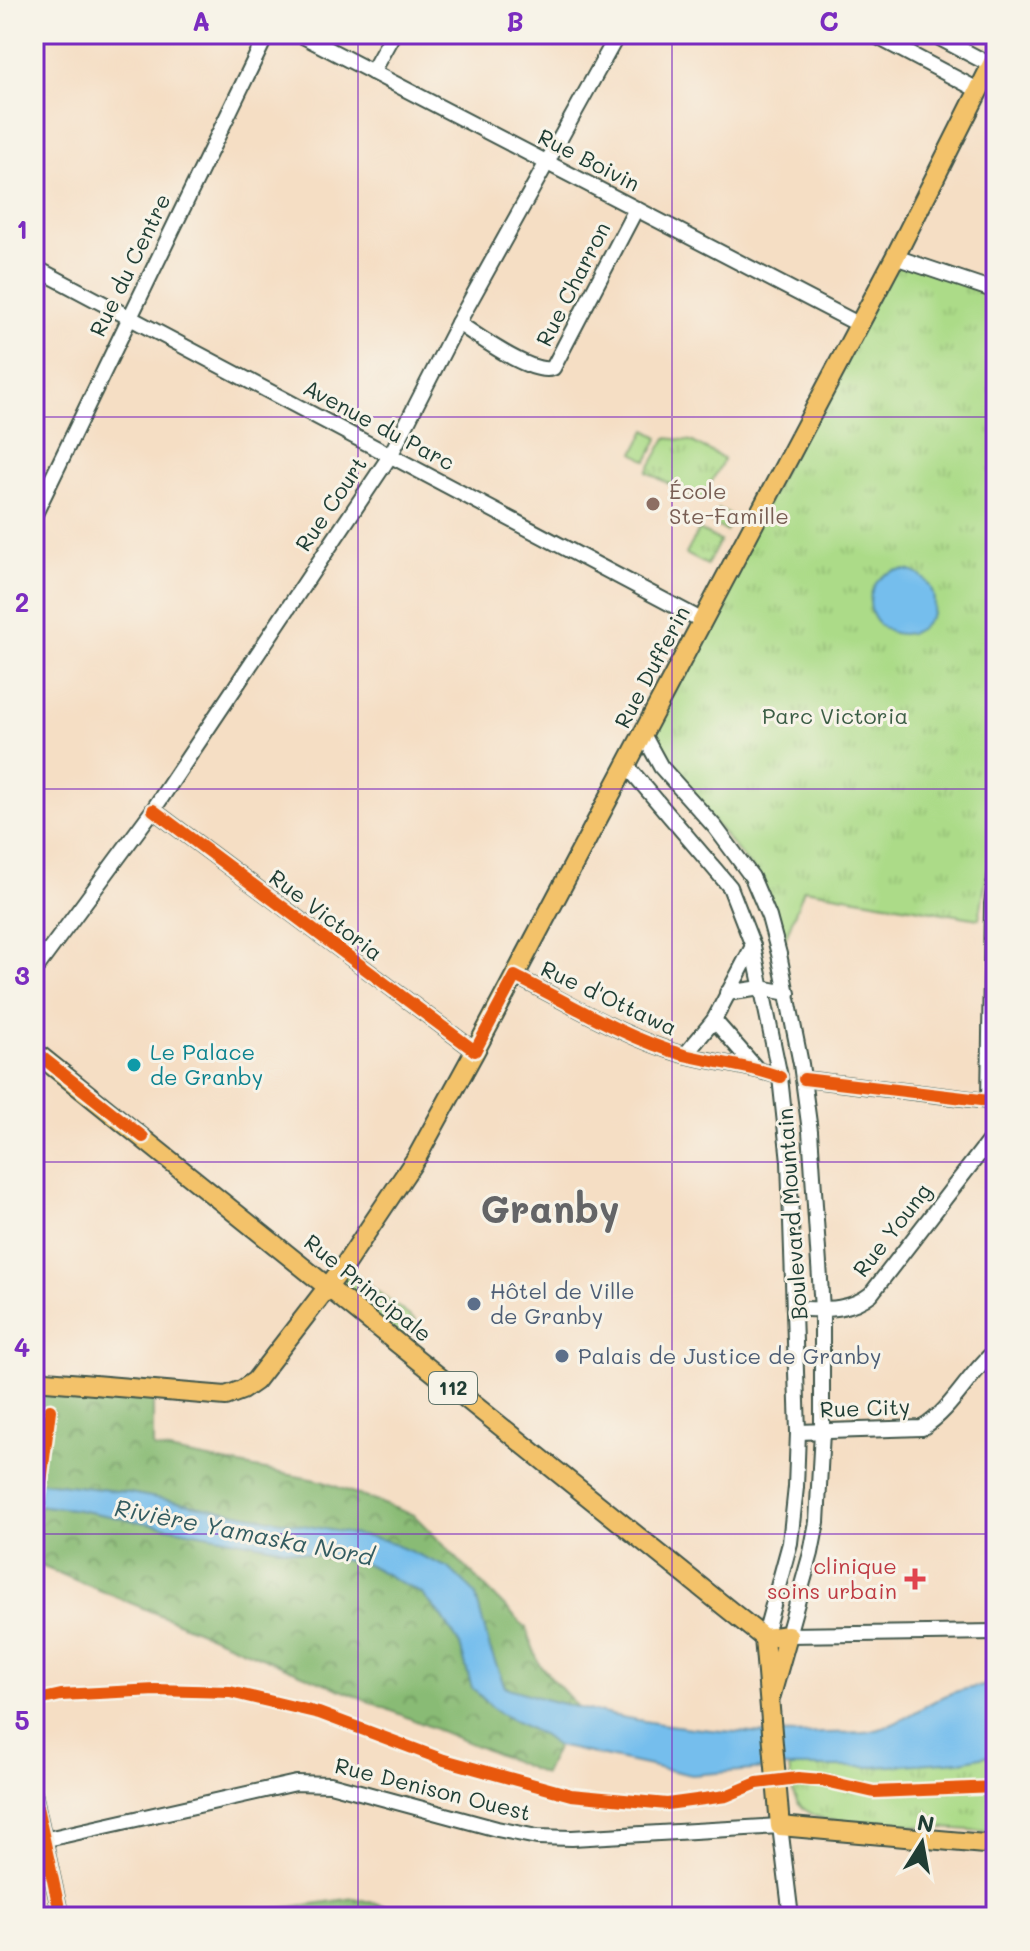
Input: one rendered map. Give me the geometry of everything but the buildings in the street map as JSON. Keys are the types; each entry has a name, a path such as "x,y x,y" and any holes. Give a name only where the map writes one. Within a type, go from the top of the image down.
{"main road":[{"name":"Rue Dufferin","path":"34,1380 226,1396 255,1381 328,1286 417,1157 475,1051 860,325 994,61"},
{"name":"Rue Principale","path":"34,1051 764,1638"},
{"path":"771,1695 788,1635 764,1638 780,1826 996,1845"}],"street":[{"name":"Rue du Centre","path":"34,516 267,34"},
{"name":"Rue Boivin","path":"299,34 860,325"},
{"path":"372,72 393,34"},
{"name":"Rue Court","path":"34,971 153,810 390,456 458,323 618,34"},
{"path":"872,34 978,90"},
{"path":"932,34 994,61"},
{"name":"Rue Charron","path":"458,323 529,366 547,370 553,368 636,209"},
{"path":"895,257 996,291"},
{"name":"Avenue du Parc","path":"34,267 703,621"},
{"name":"Boulevard Mountain","path":"643,734 661,767 715,827 752,877 769,917 788,993 804,1079 822,1309 822,1432 817,1522 788,1635"},
{"name":"Boulevard Mountain","path":"627,766 730,887 753,946 780,1077 789,1161 798,1432 790,1543 764,1638"},
{"name":"Rue Victoria","path":"153,810 475,1051"},
{"path":"804,1079 993,1102 992,904 996,873"},
{"path":"685,1055 714,1020 753,946"},
{"name":"Rue d'Ottawa","path":"515,976 648,1042 685,1055 756,1068 780,1077"},
{"path":"727,993 761,988 788,993"},
{"path":"714,1020 756,1068"},
{"name":"Rue Young","path":"796,1309 843,1308 861,1302 871,1294 996,1132"},
{"name":"Rue City","path":"798,1432 922,1428 938,1418 996,1350"},
{"path":"788,1635 996,1632"},
{"name":"Rue Denison Ouest","path":"39,1841 296,1783 330,1784 537,1837 572,1838 780,1826"},
{"path":"34,1793 39,1841 61,1917"},
{"path":"780,1826 791,1917"}],"green space":[{"name":"Parc Victoria","path":"895,257 996,291 996,824 979,919 804,889 784,942 754,871 644,737"},
{"path":"646,430 659,437 647,461 634,453"},
{"path":"666,438 691,441 724,459 701,501 647,472"},
{"path":"719,509 733,517 726,531 712,523"},
{"path":"699,530 720,541 707,565 686,554"},
{"path":"344,1266 416,1321 395,1341 328,1286"},
{"path":"34,1380 153,1392 153,1448 321,1481 414,1515 526,1628 539,1664 578,1707 505,1687 490,1649 384,1541 124,1492 34,1481"},
{"path":"34,1505 73,1509 369,1565 422,1594 442,1616 460,1645 472,1688 497,1712 557,1746 544,1774 34,1563"},
{"path":"996,1754 996,1832 824,1819 800,1806 792,1787 789,1767 918,1763"},
{"path":"354,1898 430,1917 250,1917 249,1913"}],"water":[{"path":"896,570 908,570 925,579 932,590 932,614 925,625 908,634 896,634 884,629 875,620 870,608 870,596 875,584 884,575"},
{"name":"Rivière Yamaska Nord","path":"34,1481 124,1492 384,1540 449,1568 475,1593 490,1649 505,1687 543,1699 622,1717 703,1729 743,1733 854,1733 892,1724 954,1692 996,1683 996,1754 961,1761 875,1767 789,1767 692,1775 557,1746 497,1712 472,1688 460,1645 442,1616 422,1594 369,1565 73,1509 34,1505"}],"cycle path":[{"path":"153,810 475,1051 515,976 619,1030 662,1048 780,1077"},
{"path":"34,1051 143,1137"},
{"path":"804,1079 989,1101"},
{"path":"34,1539 50,1410"},
{"path":"34,1701 61,1695 155,1690 230,1692 319,1713 444,1760 571,1795 667,1804 726,1796 757,1783 798,1778 874,1792 996,1787"},
{"path":"34,1793 61,1917"}],"place":[{"name":"École Ste-Famille","path":"653,504"},
{"name":"Le Palace de Granby","path":"134,1065"},
{"name":"Hôtel de Ville de Granby","path":"474,1304"},
{"name":"Palais de Justice de Granby","path":"562,1356"},
{"name":"clinique soins urbain","path":"915,1579"}],"district":[{"name":"Granby","path":"550,1210"}]}
